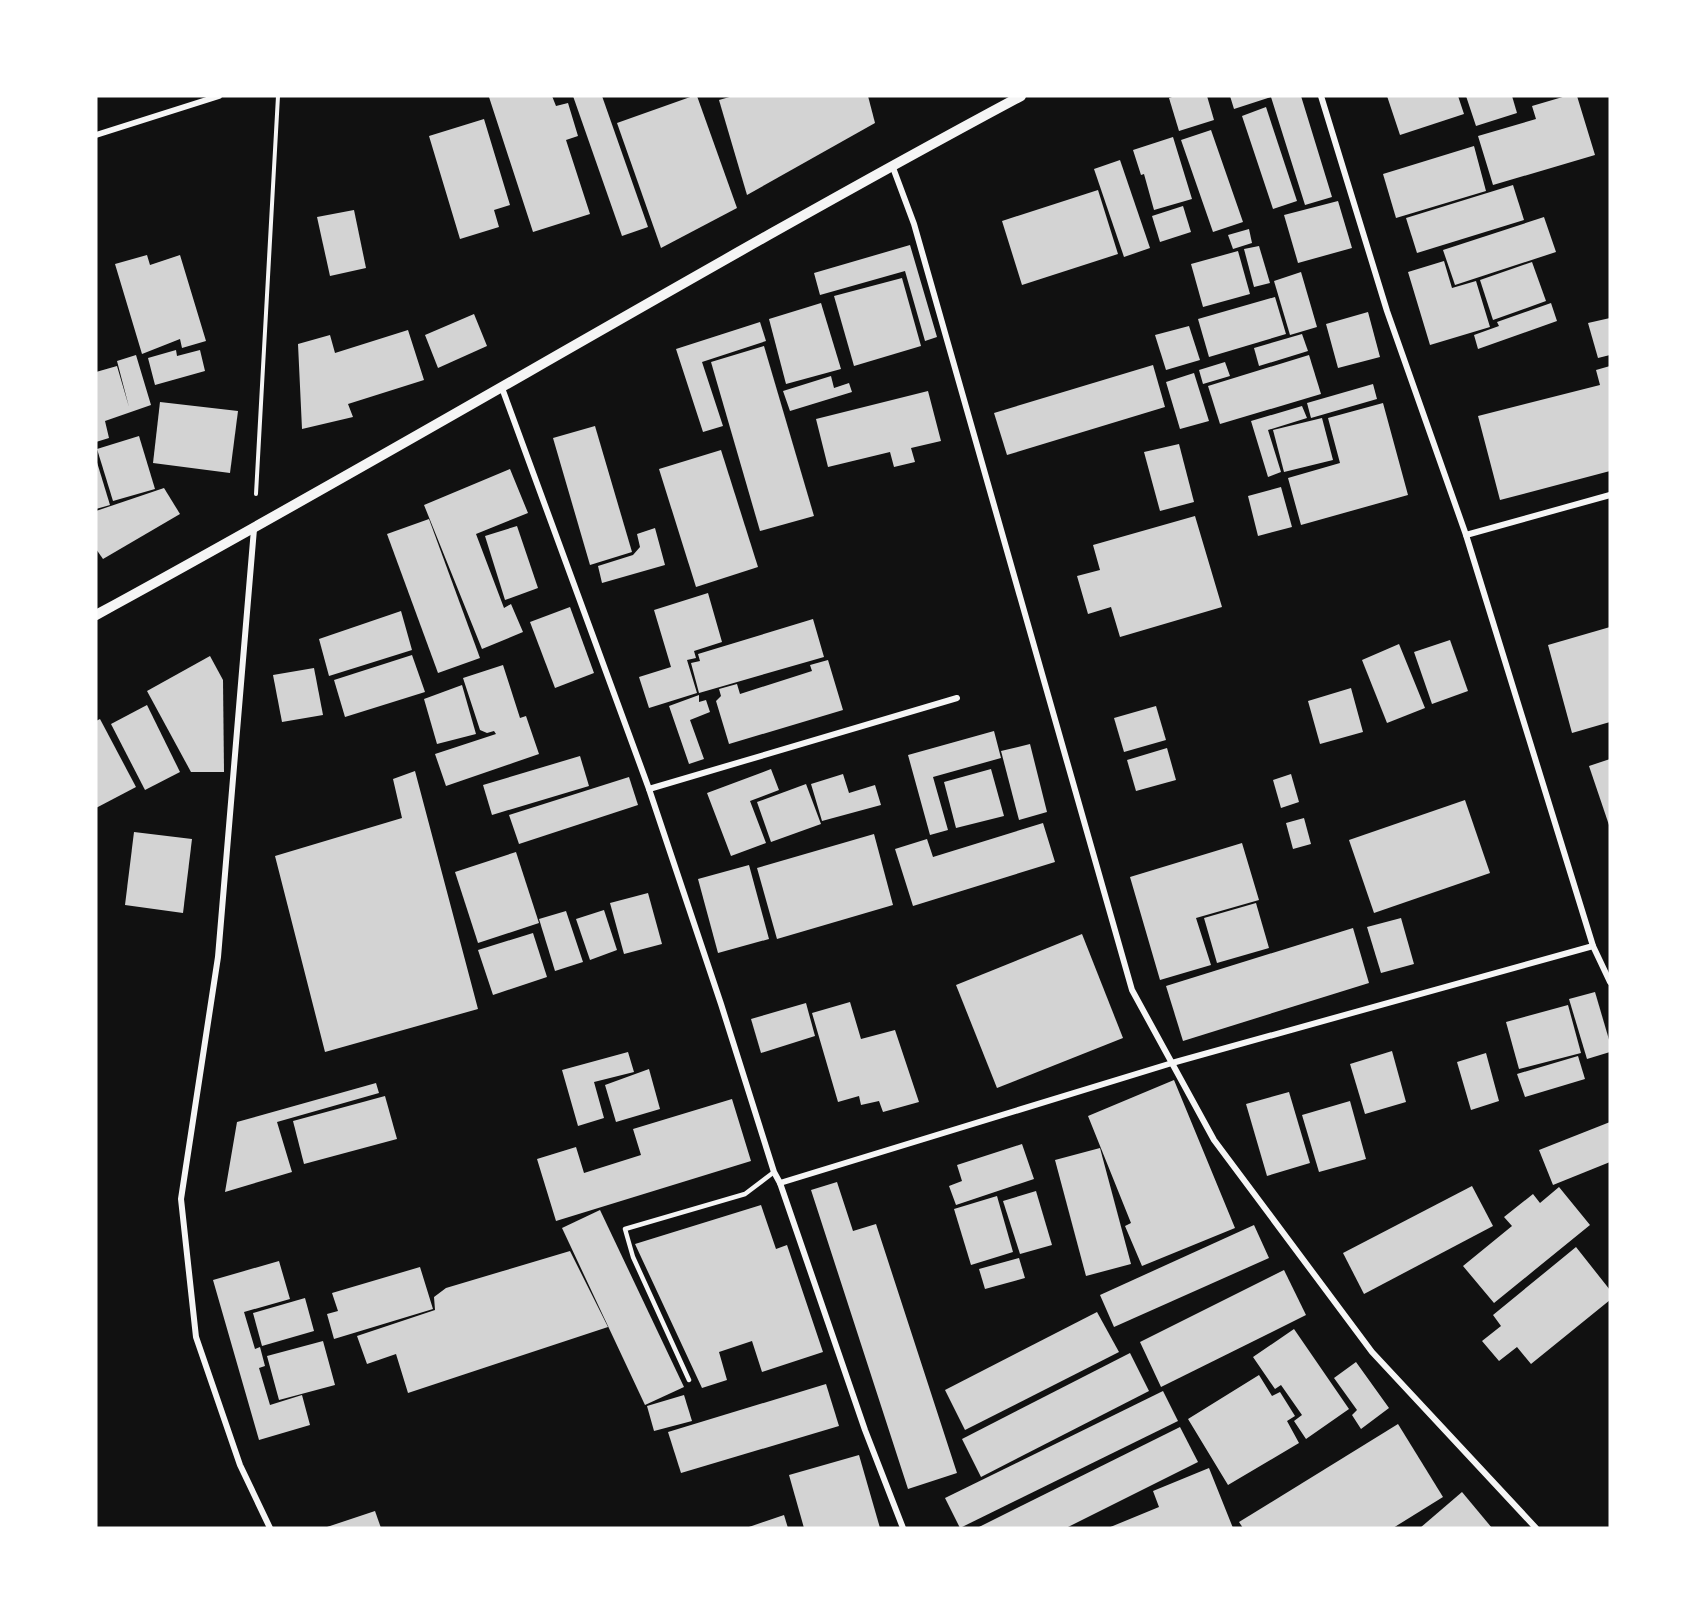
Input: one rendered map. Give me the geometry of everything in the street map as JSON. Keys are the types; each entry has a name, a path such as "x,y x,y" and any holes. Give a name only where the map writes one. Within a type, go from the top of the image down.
{"street":[{"path":"96,135 219,96"},
{"path":"96,615 254,529 892,165 1021,96"},
{"path":"1321,96 1387,311 1466,535 1593,946 1610,982"},
{"path":"892,165 914,224 1132,990 1214,1140 1372,1352 1536,1528"},
{"path":"502,388 649,789 774,1172 780,1183 865,1430 903,1528"},
{"path":"1466,535 1610,495"},
{"path":"254,529 218,957 181,1199 196,1337 240,1465 270,1528"},
{"path":"649,789 957,698"},
{"path":"780,1183 1172,1063 1593,946"}],"lane":[{"path":"689,1380 633,1257 625,1229 745,1194 774,1172"}],"path":[{"path":"254,529 278,96"}],"building":[{"path":"552,96 556,106 568,103 578,136 566,140 590,214 533,232 489,97"},
{"path":"573,96 602,96 648,227 622,236"},
{"path":"697,96 737,208 661,248 617,123"},
{"path":"733,96 868,96 875,123 747,195 719,100"},
{"path":"1207,96 1214,120 1179,131 1169,98"},
{"path":"1230,96 1301,96 1332,197 1305,205 1271,97 1234,109"},
{"path":"1387,96 1458,96 1464,114 1400,135"},
{"path":"1466,96 1512,96 1517,113 1476,126"},
{"path":"1566,96 1577,96 1595,155 1493,185 1478,136 1536,119 1532,106"},
{"path":"1266,107 1297,201 1273,209 1242,116"},
{"path":"484,119 510,205 494,210 499,227 460,239 429,136"},
{"path":"1211,130 1243,222 1213,232 1181,140"},
{"path":"1173,137 1192,199 1154,210 1144,174 1141,175 1133,150"},
{"path":"1474,146 1486,191 1396,218 1383,174"},
{"path":"1120,160 1150,248 1124,257 1094,169"},
{"path":"1513,185 1524,220 1417,253 1406,218"},
{"path":"1098,190 1118,254 1022,285 1002,221"},
{"path":"1338,201 1352,248 1298,263 1284,215"},
{"path":"1183,206 1191,232 1160,242 1152,216"},
{"path":"354,210 366,268 330,276 317,217"},
{"path":"1544,217 1556,252 1455,285 1443,250"},
{"path":"1249,229 1252,243 1233,249 1228,235"},
{"path":"910,245 937,337 925,341 905,271 820,295 814,273"},
{"path":"1259,246 1270,283 1254,287 1244,249"},
{"path":"1238,251 1250,294 1203,307 1191,264"},
{"path":"147,255 150,265 180,255 206,341 182,348 180,339 142,354 115,264"},
{"path":"1444,261 1452,288 1476,281 1490,327 1430,345 1408,272"},
{"path":"1532,262 1546,301 1493,320 1480,280"},
{"path":"1301,272 1317,327 1290,335 1274,281"},
{"path":"902,278 921,346 854,366 834,296"},
{"path":"1275,297 1286,334 1209,357 1198,319"},
{"path":"821,303 841,369 786,384 769,319"},
{"path":"1551,303 1557,321 1478,349 1474,335 1499,326 1497,322"},
{"path":"1368,312 1380,357 1338,368 1326,324"},
{"path":"474,314 487,346 438,368 425,335"},
{"path":"1610,318 1610,355 1598,358 1588,323"},
{"path":"760,322 766,341 702,362 723,426 703,432 676,349"},
{"path":"1189,326 1200,360 1166,370 1155,335"},
{"path":"408,330 424,380 348,404 353,417 302,429 298,344 330,335 335,353"},
{"path":"1302,334 1308,351 1259,366 1254,348"},
{"path":"764,346 814,516 760,531 711,362"},
{"path":"176,350 177,356 200,350 205,371 155,385 148,358"},
{"path":"136,355 151,405 105,421 109,438 96,442 96,372 117,366 129,407 117,361"},
{"path":"1309,355 1321,394 1220,424 1208,386"},
{"path":"1225,362 1230,376 1203,384 1199,370"},
{"path":"1153,365 1165,407 1007,455 994,413"},
{"path":"1610,366 1610,471 1500,500 1478,416 1600,385 1596,370"},
{"path":"1194,373 1209,421 1180,429 1166,382"},
{"path":"831,376 834,388 849,383 852,392 790,411 783,391"},
{"path":"1373,384 1377,399 1311,418 1307,403"},
{"path":"928,391 941,441 911,448 915,462 894,467 890,452 828,467 816,419"},
{"path":"160,402 238,411 230,473 153,463"},
{"path":"1383,403 1408,495 1301,525 1288,478 1340,463 1328,418"},
{"path":"1302,406 1307,418 1268,430 1281,472 1268,477 1251,421"},
{"path":"1322,418 1333,460 1284,472 1273,430"},
{"path":"595,426 632,552 590,565 553,438"},
{"path":"139,436 155,489 113,501 97,449"},
{"path":"1179,444 1194,502 1160,511 1144,452"},
{"path":"721,450 758,567 696,587 659,469"},
{"path":"96,459 110,505 96,509"},
{"path":"510,469 528,513 476,534 504,608 511,604 523,632 482,649 424,505"},
{"path":"1281,487 1292,527 1258,536 1248,496"},
{"path":"164,488 180,514 103,559 96,549 96,511"},
{"path":"1195,516 1222,607 1120,637 1111,607 1088,614 1077,576 1100,570 1093,545"},
{"path":"429,519 480,658 438,673 387,534"},
{"path":"517,526 538,588 505,600 485,536"},
{"path":"655,528 665,565 602,583 598,566 633,555 640,547 637,534"},
{"path":"708,593 722,642 694,651 696,658 687,660 697,693 649,708 639,677 671,667 654,610"},
{"path":"570,607 594,673 555,688 530,622"},
{"path":"401,611 412,650 329,676 319,639"},
{"path":"813,619 824,657 699,693 691,663 700,661 698,654"},
{"path":"1610,627 1610,722 1572,733 1548,645"},
{"path":"1450,640 1468,691 1432,704 1414,652"},
{"path":"1399,644 1425,708 1387,723 1362,660"},
{"path":"412,655 425,692 345,717 334,680"},
{"path":"210,656 223,680 224,772 191,772 147,691"},
{"path":"828,660 843,710 729,744 716,701 721,696 719,689 737,684 740,694 812,671 810,665"},
{"path":"503,665 520,718 526,716 539,754 446,786 435,754 496,734 494,731 487,733 480,730 463,678"},
{"path":"314,668 323,715 282,722 273,675"},
{"path":"462,685 476,734 437,744 424,699"},
{"path":"1351,688 1363,732 1320,744 1308,701"},
{"path":"699,695 699,702 706,700 710,712 690,720 704,759 689,764 669,706"},
{"path":"147,705 180,772 145,790 111,724"},
{"path":"1156,706 1166,740 1124,752 1114,718"},
{"path":"100,719 136,787 96,808 96,721"},
{"path":"994,731 1001,758 933,777 948,830 930,835 908,755"},
{"path":"1030,744 1047,812 1019,820 1001,751"},
{"path":"1167,748 1176,780 1136,791 1127,760"},
{"path":"580,756 589,786 492,815 483,785"},
{"path":"1610,759 1610,828 1589,766"},
{"path":"771,769 779,790 750,801 766,843 731,856 707,793"},
{"path":"991,769 1004,816 956,828 944,782"},
{"path":"415,771 478,1009 325,1052 275,856 402,818 393,779"},
{"path":"843,774 849,793 875,785 881,805 822,821 811,784"},
{"path":"1291,774 1299,802 1281,808 1273,780"},
{"path":"629,777 638,805 519,844 509,815"},
{"path":"806,784 821,824 771,842 757,802"},
{"path":"1465,800 1490,873 1374,913 1349,840"},
{"path":"1304,818 1311,844 1293,849 1286,823"},
{"path":"1043,823 1055,862 913,906 895,849 927,839 933,857"},
{"path":"134,832 192,839 183,913 125,905"},
{"path":"874,834 893,905 777,939 757,868"},
{"path":"1242,843 1259,900 1196,918 1211,965 1160,980 1130,877"},
{"path":"516,852 539,923 478,943 455,872"},
{"path":"749,865 769,939 718,953 698,879"},
{"path":"648,893 662,944 624,954 610,903"},
{"path":"1256,903 1269,948 1217,963 1204,918"},
{"path":"604,910 617,950 590,960 576,919"},
{"path":"566,911 583,962 555,971 539,919"},
{"path":"1401,918 1414,964 1381,973 1367,927"},
{"path":"1353,928 1369,983 1183,1041 1166,986"},
{"path":"533,933 547,977 493,995 478,950"},
{"path":"1082,934 1123,1038 997,1088 956,985"},
{"path":"1595,992 1610,1043 1610,1052 1587,1059 1569,999"},
{"path":"850,1002 861,1039 895,1030 919,1102 883,1112 879,1101 861,1105 859,1096 838,1102 812,1013"},
{"path":"806,1003 815,1036 761,1053 751,1019"},
{"path":"1568,1005 1581,1053 1519,1069 1506,1022"},
{"path":"1392,1051 1406,1102 1365,1114 1350,1064"},
{"path":"628,1052 634,1072 594,1082 604,1118 578,1126 562,1070"},
{"path":"1486,1053 1499,1101 1471,1110 1457,1062"},
{"path":"1578,1056 1585,1079 1525,1097 1517,1074"},
{"path":"649,1069 660,1109 616,1122 605,1085"},
{"path":"1174,1080 1235,1228 1142,1266 1125,1226 1131,1223 1088,1116"},
{"path":"376,1083 379,1093 277,1122 292,1172 225,1192 237,1122"},
{"path":"1289,1092 1310,1163 1267,1176 1246,1104"},
{"path":"385,1096 397,1139 304,1164 293,1121"},
{"path":"732,1099 751,1161 556,1221 537,1159 576,1147 584,1173 641,1155 633,1129"},
{"path":"1350,1101 1366,1159 1319,1172 1302,1115"},
{"path":"1610,1122 1610,1162 1553,1185 1539,1150"},
{"path":"1022,1144 1034,1179 956,1205 949,1186 962,1181 957,1165"},
{"path":"1100,1148 1131,1264 1086,1276 1055,1160"},
{"path":"837,1182 853,1231 876,1224 957,1473 908,1489 811,1190"},
{"path":"1472,1186 1493,1226 1364,1294 1343,1253"},
{"path":"1559,1187 1590,1225 1494,1303 1463,1266 1512,1226 1504,1217 1533,1194 1540,1203"},
{"path":"1036,1191 1052,1245 1020,1254 1003,1201"},
{"path":"997,1196 1013,1252 971,1265 954,1209"},
{"path":"761,1205 776,1249 787,1245 823,1352 762,1372 752,1341 719,1352 727,1380 702,1388 635,1244"},
{"path":"600,1210 684,1387 645,1405 562,1228"},
{"path":"1254,1225 1269,1258 1114,1327 1100,1295"},
{"path":"1576,1247 1610,1290 1610,1300 1531,1364 1517,1347 1499,1361 1482,1341 1501,1326 1493,1315"},
{"path":"570,1251 608,1327 408,1393 396,1354 367,1364 357,1336 435,1310 434,1297 446,1288"},
{"path":"1019,1258 1025,1278 985,1289 979,1269"},
{"path":"279,1261 290,1299 244,1312 255,1349 260,1347 265,1366 259,1368 270,1405 302,1395 310,1425 259,1440 213,1280"},
{"path":"420,1267 433,1309 334,1339 327,1314 338,1311 332,1293"},
{"path":"1284,1270 1306,1315 1161,1387 1140,1342"},
{"path":"305,1298 314,1331 262,1346 253,1313"},
{"path":"1097,1312 1119,1352 965,1430 945,1390"},
{"path":"1294,1329 1349,1409 1306,1439 1294,1421 1302,1415 1281,1385 1275,1389 1253,1357"},
{"path":"323,1341 335,1385 279,1400 267,1356"},
{"path":"1130,1353 1149,1391 981,1477 962,1439"},
{"path":"1356,1362 1389,1408 1361,1429 1352,1415 1357,1410 1334,1378"},
{"path":"1259,1375 1272,1396 1280,1392 1295,1416 1287,1421 1299,1443 1228,1485 1188,1419"},
{"path":"826,1384 839,1426 681,1473 668,1432"},
{"path":"1163,1391 1178,1421 960,1528 945,1498"},
{"path":"684,1395 692,1421 654,1431 647,1406"},
{"path":"1398,1424 1443,1497 1393,1528 1243,1528 1239,1522"},
{"path":"1180,1427 1198,1462 1066,1528 977,1528"},
{"path":"859,1455 880,1528 804,1528 789,1475"},
{"path":"1209,1468 1233,1528 1108,1528 1159,1507 1153,1491"},
{"path":"1462,1492 1492,1528 1420,1528"},
{"path":"375,1511 381,1528 324,1528"},
{"path":"784,1515 788,1528 746,1528"}]}
